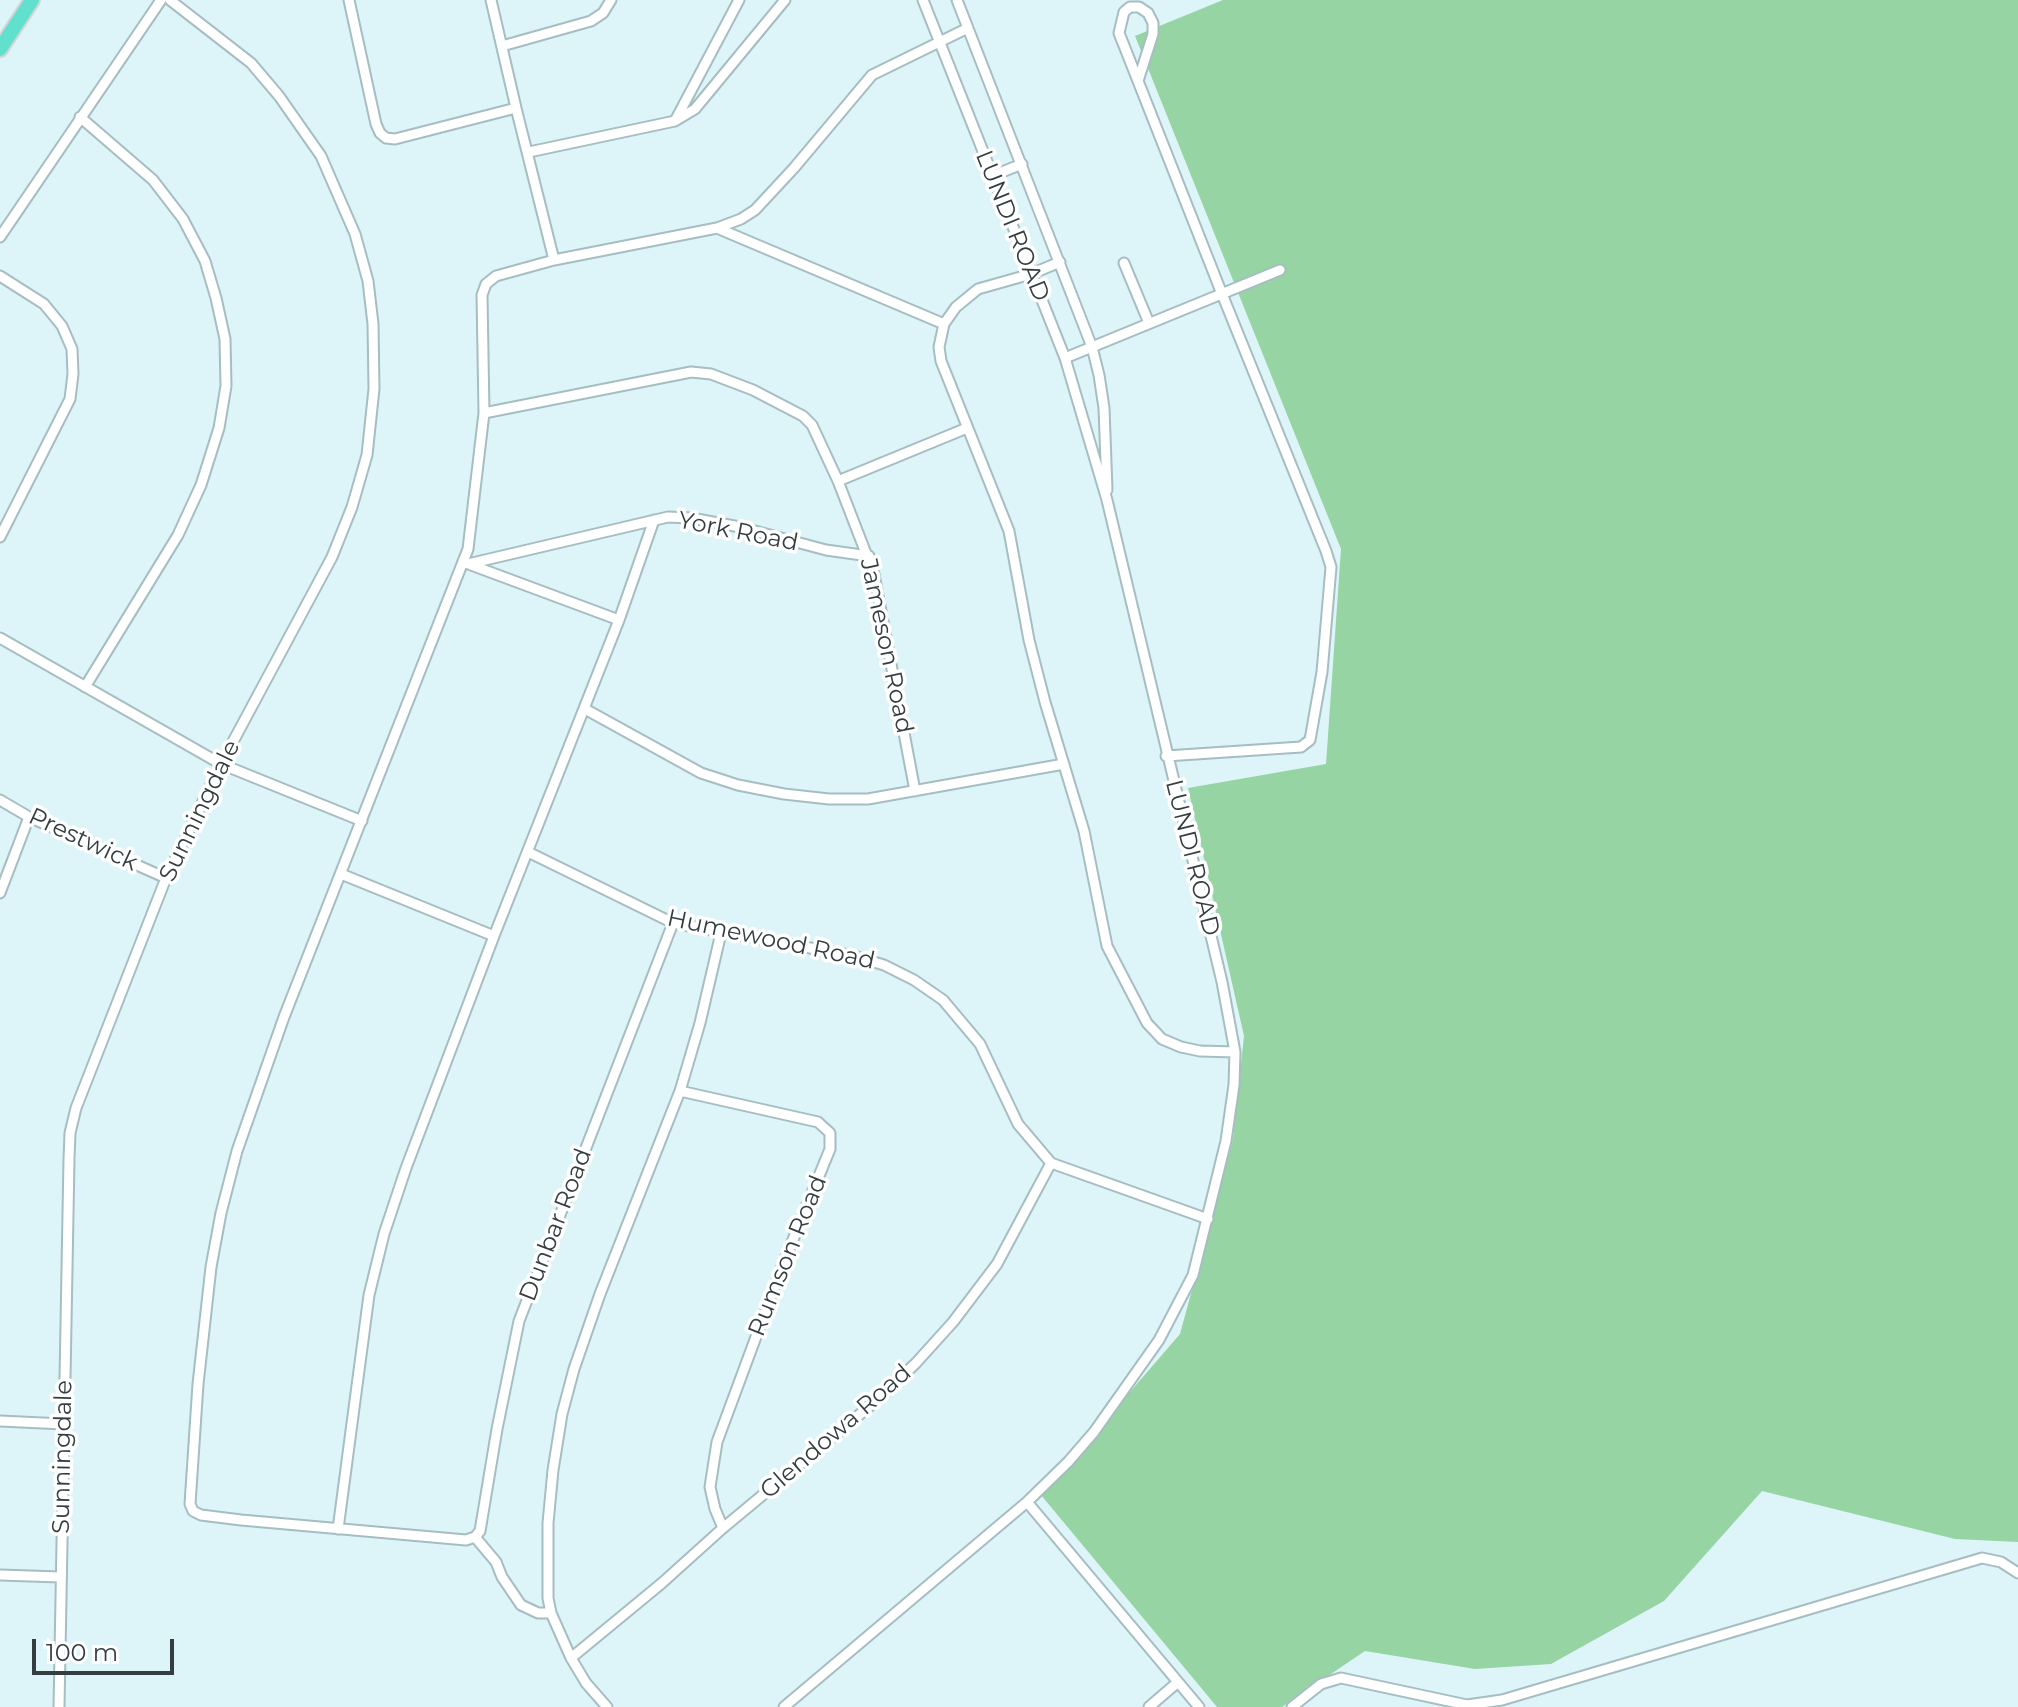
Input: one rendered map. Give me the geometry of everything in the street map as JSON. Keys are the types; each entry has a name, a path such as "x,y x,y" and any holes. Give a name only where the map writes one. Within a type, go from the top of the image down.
{"highway":[{"path":"0,49 32,0"}],"street":[{"path":"0,237 161,0"},
{"name":"Sunningdale","path":"59,1707 70,1133 76,1108 166,878 221,764 332,557 352,507 367,455 374,389 373,324 368,281 355,234 321,156 279,96 251,63 170,0"},
{"path":"349,0 376,124 386,138 395,139 516,108"},
{"path":"491,0 554,260"},
{"path":"502,46 591,21 603,13 611,0"},
{"path":"675,121 739,0"},
{"path":"529,152 675,121 695,109 785,0"},
{"name":"LUNDI ROAD","path":"784,1707 1027,1502 1094,1432 1147,1359 1188,1288 1226,1141 1234,1085 1235,1052 1222,982 1107,500 1065,358 923,0"},
{"name":"LUNDI ROAD","path":"957,0 1092,347 1104,408 1107,500"},
{"path":"1138,81 1153,34 1153,23 1148,13 1139,7 1130,7 1124,12 1119,33 1222,294 1330,561 1331,577 1313,735 1301,747 1166,756"},
{"path":"551,1613 531,1611 521,1605 496,1562 475,1537 466,1540 338,1529 201,1515 193,1511 190,1504 198,1384 211,1267 237,1151 284,1017 467,562 484,413 482,295 486,284 496,276 554,260 717,228 741,219 755,210 794,168 872,75 968,28"},
{"path":"80,117 153,180 183,219 205,261 216,298 225,339 226,386 219,428 201,485 178,535 85,687"},
{"path":"992,176 1022,164"},
{"path":"717,228 944,324"},
{"path":"1060,262 978,289 956,307 944,324 939,347 941,361 1009,531 1029,640 1084,831 1107,946 1155,1033 1172,1045 1200,1051 1235,1052"},
{"path":"1124,263 1149,323"},
{"path":"1065,358 1280,270"},
{"path":"0,276 44,304 62,326 72,349 73,374 70,399 0,537"},
{"name":"Jameson Road","path":"484,413 691,372 711,374 753,390 803,416 812,425 869,556 915,791"},
{"path":"838,481 967,428"},
{"name":"York Road","path":"467,562 654,520 691,518 740,527 826,550 869,556"},
{"path":"338,1529 369,1295 384,1234 406,1168 585,709 654,520"},
{"path":"467,562 619,620"},
{"path":"0,638 221,764 362,821"},
{"path":"585,709 701,773 738,785 829,799 868,799 1064,764"},
{"name":"Prestwick","path":"0,800 29,817 166,878"},
{"path":"0,893 29,817"},
{"name":"Humewood Road","path":"528,852 673,923 854,956 884,965 914,980 943,1000 980,1044 1018,1124 1051,1163"},
{"path":"341,874 494,936"},
{"name":"Dunbar Road","path":"475,1537 480,1531 519,1321 673,923"},
{"path":"607,1707 586,1683 571,1658 551,1613 546,1581 553,1470 562,1414 600,1294 680,1091 721,933"},
{"name":"Rumson Road","path":"680,1091 818,1122 830,1133 830,1149 717,1442 710,1487 723,1528"},
{"path":"1051,1163 1208,1219"},
{"name":"Glendowa Road","path":"571,1658 877,1400 937,1341 997,1264 1051,1163"},
{"path":"0,1421 64,1424"},
{"path":"1027,1502 1199,1707"},
{"path":"1292,1707 1321,1684 1341,1678 1467,1705 1502,1700 1982,1558 2001,1562 2018,1573"},
{"path":"0,1575 60,1577"},
{"path":"1149,1707 1178,1682"}],"green space":[{"path":"1223,0 2018,0 2018,1542 1955,1539 1762,1491 1664,1601 1551,1664 1475,1669 1365,1651 1282,1707 1217,1707 1041,1495 1180,1334 1233,1139 1244,1036 1188,788 1326,764 1341,549 1135,36"}]}
